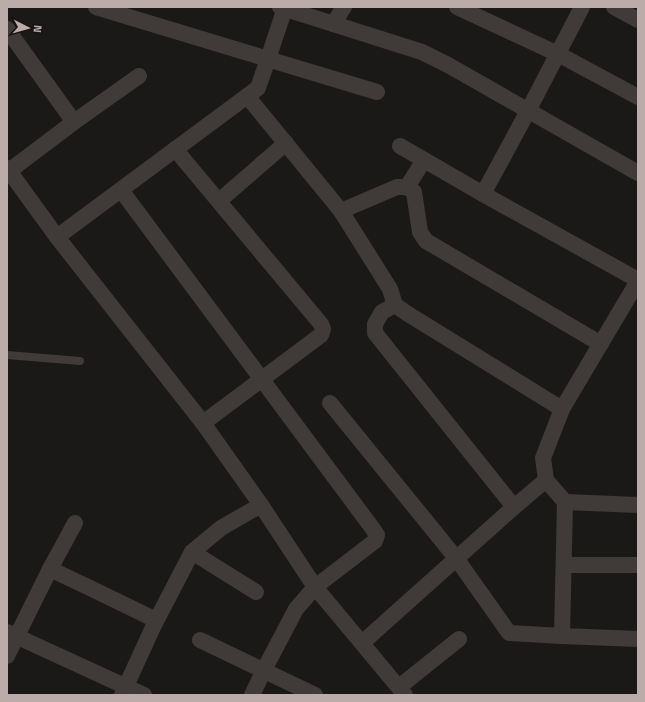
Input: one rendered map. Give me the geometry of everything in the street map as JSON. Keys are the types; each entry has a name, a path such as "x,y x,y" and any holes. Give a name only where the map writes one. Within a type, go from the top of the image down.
{"street":[{"path":"96,7 377,92"},
{"path":"333,24 344,7"},
{"path":"457,7 558,54 638,97"},
{"path":"482,194 528,111 582,7"},
{"path":"614,7 638,20"},
{"path":"57,237 258,88 268,59 282,8 422,52 638,173"},
{"path":"7,29 74,122"},
{"path":"139,76 8,169 57,237 203,423 261,505 315,587 402,691 459,639"},
{"path":"247,96 341,211 390,289 395,305 562,409"},
{"path":"219,201 286,143"},
{"path":"400,146 482,194 638,280 562,409 543,458 546,480 565,502 562,636"},
{"path":"175,149 321,324 323,329 321,335 203,423"},
{"path":"407,187 424,160"},
{"path":"341,211 397,187 407,187 414,192 420,232 426,241 601,344"},
{"path":"121,190 377,535 375,541 315,587 296,609 252,695"},
{"path":"395,305 382,312 375,324 375,333 514,507"},
{"path":"330,403 456,558 508,632 638,639"},
{"path":"362,643 456,558 546,480"},
{"path":"565,502 638,505"},
{"path":"124,691 156,620 192,552 221,528 261,505"},
{"path":"7,656 12,634 75,523"},
{"path":"192,552 256,592"},
{"path":"564,565 638,565"},
{"path":"50,569 156,620"},
{"path":"12,634 124,691 144,695"},
{"path":"200,640 315,695"}],"lane":[{"path":"7,355 80,362"}]}
